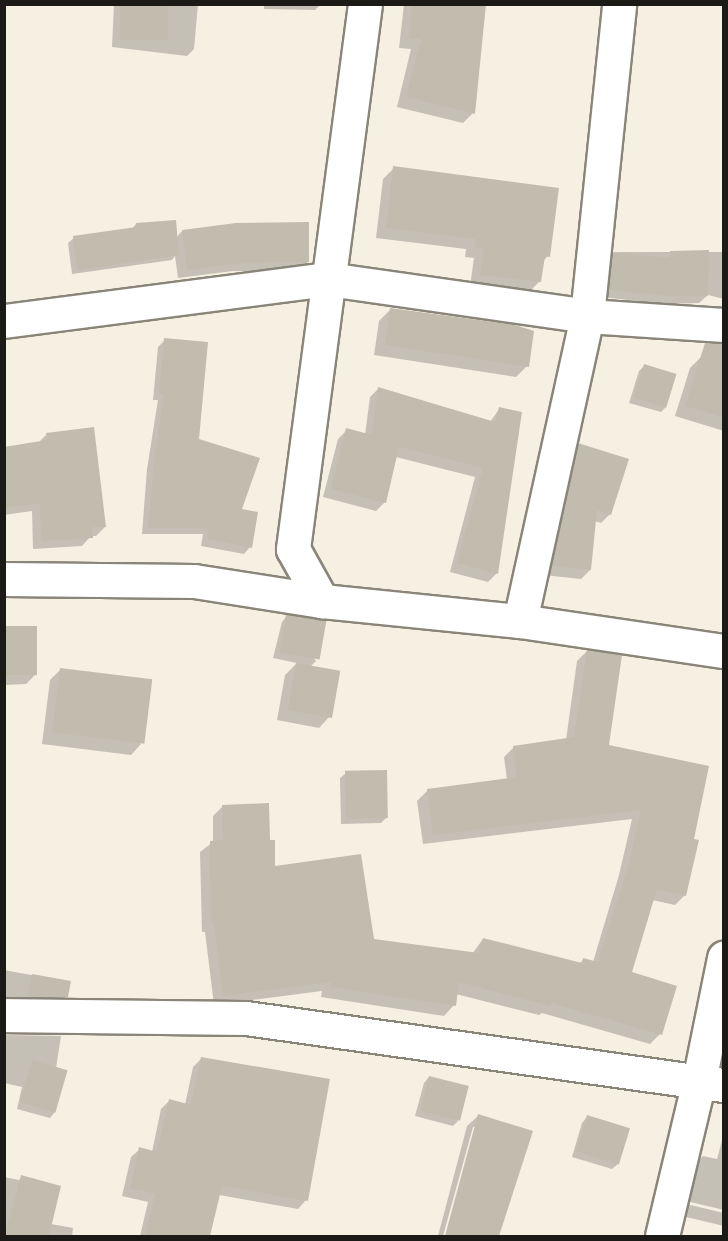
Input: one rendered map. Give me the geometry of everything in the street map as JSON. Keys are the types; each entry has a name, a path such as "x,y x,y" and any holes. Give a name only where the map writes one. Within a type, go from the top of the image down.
{"street":[{"path":"322,601 293,549 365,4"},
{"path":"520,621 587,316 619,4"},
{"path":"4,321 328,279 587,316 723,325"},
{"path":"4,579 194,582 322,601 520,621 723,651"},
{"path":"662,1236 711,1083 723,958"},
{"path":"4,1015 246,1018 711,1083"}],"building":[{"path":"120,4 168,4 168,40 120,40"},
{"path":"412,4 486,4 475,114 406,97 421,39 409,38"},
{"path":"393,166 559,188 550,257 545,256 541,282 480,275 484,248 475,247 476,239 386,228"},
{"path":"176,220 179,255 77,270 73,236 136,227 136,223"},
{"path":"309,222 309,262 243,263 187,270 182,230 236,223"},
{"path":"709,250 708,296 670,296 609,290 612,252 670,258 670,251"},
{"path":"390,308 515,325 534,331 529,367 385,345"},
{"path":"164,338 208,342 199,439 260,458 242,509 258,512 252,548 207,539 209,528 148,528 154,461 164,394 159,393"},
{"path":"705,343 723,344 723,417 685,406"},
{"path":"644,364 677,374 666,407 634,397"},
{"path":"378,387 495,422 499,407 522,412 498,574 457,563 483,468 399,447 386,503 331,489 346,428 372,435"},
{"path":"94,427 106,527 92,527 93,538 41,541 40,503 4,508 4,447 47,440 46,433"},
{"path":"578,443 629,459 611,515 597,510 591,570 551,566"},
{"path":"286,614 326,621 320,660 279,652"},
{"path":"4,626 37,626 37,675 4,675"},
{"path":"587,650 622,655 609,745 709,766 694,839 699,840 686,896 657,889 632,972 677,986 662,1035 551,1003 550,1006 459,982 456,1006 330,987 331,982 223,996 214,922 211,922 210,882 210,841 223,840 222,805 269,803 270,840 275,840 275,866 361,854 374,939 479,953 483,938 582,963 583,958 598,962 629,863 641,810 433,835 427,789 517,777 513,746 574,737"},
{"path":"296,663 340,671 332,718 288,710"},
{"path":"60,668 152,679 144,744 52,733"},
{"path":"387,770 388,818 346,819 345,771"},
{"path":"32,974 71,981 68,997 27,997"},
{"path":"201,1057 330,1079 308,1201 222,1186 210,1236 145,1236 155,1194 130,1188 139,1147 157,1152 169,1099 191,1105"},
{"path":"32,1060 68,1070 55,1112 20,1102"},
{"path":"429,1076 469,1086 460,1121 420,1111"},
{"path":"478,1114 533,1131 499,1236 445,1236"},
{"path":"587,1115 630,1128 619,1164 576,1151"},
{"path":"21,1175 61,1186 49,1236 5,1236"}]}
